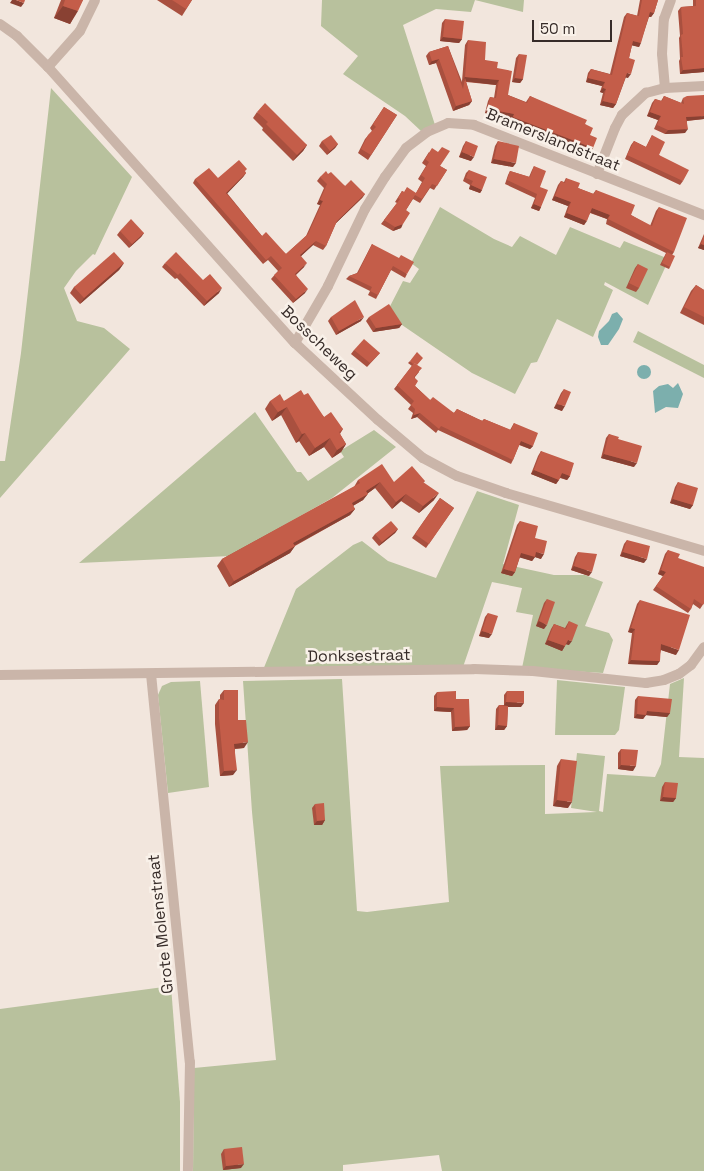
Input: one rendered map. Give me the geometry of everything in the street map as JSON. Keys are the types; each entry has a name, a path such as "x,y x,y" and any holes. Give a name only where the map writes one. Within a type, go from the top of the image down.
{"street":[{"path":"48,67 80,31 95,0"},
{"path":"665,88 662,54 664,19 671,0"},
{"name":"Bosscheweg","path":"0,24 17,36 48,67 122,152 295,342 378,420 423,458 457,476 506,493 704,551"},
{"path":"598,174 615,128 622,115 646,93 665,88 704,86"},
{"name":"Bramerslandstraat","path":"295,342 328,286 365,208 380,185 406,148 427,132 448,123 474,124 704,215"},
{"name":"Donksestraat","path":"0,675 474,669 533,671 646,683 664,680 679,674 691,665 704,647"},
{"name":"Grote Molenstraat","path":"151,674 190,1062 188,1171"}],"green space":[{"path":"322,0 475,0 471,12 436,9 403,25 435,125 421,131 405,116 343,74 358,56 321,26"},
{"path":"475,0 524,0 523,12"},
{"path":"51,88 132,177 95,255 93,254 76,271 64,288 77,321 104,328 130,349 0,498 0,461 5,461 21,353"},
{"path":"440,207 494,239 512,247 520,236 556,255 570,227 620,248 624,241 669,259 648,305 605,282 604,285 613,290 593,337 557,319 537,362 531,363 515,394 472,373 386,314 403,281 410,283 419,269 411,263"},
{"path":"638,331 704,365 704,378 633,342"},
{"path":"255,412 297,472 301,472 308,481 344,457 340,451 374,430 396,447 332,498 230,556 79,563"},
{"path":"477,491 519,505 503,564 554,575 585,575 603,582 585,626 609,633 613,640 603,673 522,668 533,615 516,612 522,588 492,582 463,667 263,670 296,589 353,545 362,541 388,561 436,578"},
{"path":"684,678 679,757 704,758 704,1171 442,1171 439,1155 343,1165 343,1171 193,1171 194,1068 276,1060 252,812 243,681 342,679 357,911 367,912 449,902 440,766 545,765 545,814 597,812 571,808 577,753 605,756 599,811 603,812 607,774 655,777 661,764 670,684"},
{"path":"557,680 625,687 619,730 615,735 555,735"},
{"path":"200,681 209,787 168,793 158,695 162,686 171,682"},
{"path":"171,986 180,1102 180,1171 0,1171 0,1009"}],"water":[{"path":"617,312 623,319 619,329 608,345 601,345 598,337 599,331 609,321 612,314"},
{"path":"644,365 649,367 651,372 649,377 644,379 639,377 637,372 639,367"},
{"path":"678,383 683,394 678,408 666,407 655,413 653,391 659,386 668,384 673,388"}],"building":[{"path":"65,0 83,0 78,11 63,6"},
{"path":"172,0 192,0 186,9"},
{"path":"642,0 658,0 654,13 650,12 641,43 633,41 629,58 635,60 631,74 627,73 616,104 603,101 606,89 603,88 605,82 588,78 591,69 612,75 627,13 639,16"},
{"path":"696,0 704,0 704,68 683,70 681,57 683,57 681,35 683,34 681,7 696,6"},
{"path":"445,19 464,21 462,39 443,37"},
{"path":"468,40 486,42 485,60 498,62 497,68 512,71 508,95 527,103 530,96 587,120 585,124 593,128 590,135 597,138 593,148 513,117 514,114 488,109 490,97 496,98 499,80 465,77"},
{"path":"448,46 463,89 465,78 472,101 456,106 439,59 432,61 429,52"},
{"path":"519,54 527,55 523,79 515,78"},
{"path":"704,95 704,116 686,117 688,129 668,130 657,125 661,116 650,112 655,99 662,101 664,96 684,104 683,98 687,96"},
{"path":"265,103 307,145 297,155 266,124 268,122 257,112"},
{"path":"384,107 397,115 371,155 361,149 368,135 376,127 373,124"},
{"path":"331,135 338,144 330,151 322,141"},
{"path":"652,135 665,142 659,155 689,170 683,181 627,155 634,141 646,147"},
{"path":"466,141 478,146 474,157 462,152"},
{"path":"498,141 519,146 516,163 494,159"},
{"path":"442,147 450,151 440,166 447,170 437,186 432,184 422,199 415,195 406,210 410,213 403,224 395,227 384,220 400,199 398,198 402,191 404,192 407,187 416,193 425,178 421,175 429,162 425,159 432,148 438,152"},
{"path":"239,160 247,169 246,173 226,193 262,236 266,232 286,254 308,234 323,201 320,200 327,184 320,177 326,171 328,174 331,172 345,186 351,180 365,194 337,221 326,246 316,241 300,255 307,263 295,274 308,289 296,299 274,275 282,268 271,256 266,260 195,179 209,168 218,178"},
{"path":"534,166 546,171 540,187 548,190 541,207 534,204 537,194 507,180 510,171 530,177"},
{"path":"469,170 487,177 482,190 471,185 473,181 466,178"},
{"path":"566,178 580,183 578,188 594,194 596,190 635,205 631,215 652,226 659,207 687,218 674,252 608,219 610,215 592,208 587,221 567,213 571,202 555,196 561,181 565,183"},
{"path":"131,219 144,233 132,244 120,231"},
{"path":"372,244 399,258 401,255 414,262 407,274 393,266 378,295 370,291 372,287 349,276 358,273"},
{"path":"114,252 124,263 84,298 74,287"},
{"path":"176,252 203,280 210,274 222,288 207,301 180,273 178,275 165,263"},
{"path":"667,252 675,256 670,267 662,263"},
{"path":"638,264 648,269 639,288 629,283"},
{"path":"696,285 704,290 704,317 684,307"},
{"path":"355,300 364,317 339,331 331,317"},
{"path":"389,304 402,324 376,328 369,317"},
{"path":"364,339 380,353 370,363 354,350"},
{"path":"417,352 423,358 417,365 410,361"},
{"path":"414,363 422,368 414,377 418,381 415,386 430,400 433,397 454,413 457,409 483,421 484,419 511,430 514,423 538,433 533,446 521,441 513,460 441,426 439,429 420,413 414,415 415,409 411,405 414,401 397,385"},
{"path":"564,389 571,392 565,406 557,404"},
{"path":"301,390 304,395 308,393 324,417 331,412 343,429 339,432 346,444 337,450 330,438 315,448 305,433 302,434 287,407 278,412 270,401 280,394 284,401"},
{"path":"609,434 619,437 618,439 642,446 637,463 604,454"},
{"path":"541,451 574,463 570,476 562,473 559,480 534,470"},
{"path":"382,464 394,482 412,466 425,481 423,482 439,493 423,506 406,494 396,502 380,482 366,491 368,494 352,503 355,509 293,543 295,546 234,581 222,559 360,483 358,480"},
{"path":"678,482 698,488 693,505 673,499"},
{"path":"440,498 454,508 429,544 415,534"},
{"path":"391,521 398,529 382,542 375,534"},
{"path":"520,521 538,526 535,538 547,541 544,554 536,552 535,557 521,553 515,572 504,569"},
{"path":"627,540 650,546 647,559 623,552"},
{"path":"668,550 680,554 678,558 704,567 703,605 694,599 691,609 656,586 666,572 661,570"},
{"path":"578,552 597,554 592,572 574,566"},
{"path":"547,599 555,602 547,625 539,621"},
{"path":"640,600 690,615 679,650 661,644 660,661 631,660 635,629 631,628"},
{"path":"488,613 498,616 492,634 482,631"},
{"path":"569,621 578,625 572,641 568,640 565,646 548,640 554,624 566,629"},
{"path":"224,690 238,690 238,720 246,720 248,742 234,744 237,770 224,771 219,699 224,700"},
{"path":"456,691 456,699 469,699 470,726 455,727 454,708 437,707 437,692"},
{"path":"507,691 524,691 524,703 506,702"},
{"path":"638,696 672,699 670,713 647,711 646,715 637,714"},
{"path":"499,705 508,706 507,726 498,725"},
{"path":"621,749 638,750 636,766 621,765"},
{"path":"561,759 577,761 572,802 557,800"},
{"path":"665,782 678,783 676,798 663,797"},
{"path":"324,803 325,820 317,821 315,804"},
{"path":"242,1147 244,1164 226,1166 224,1149"}]}
